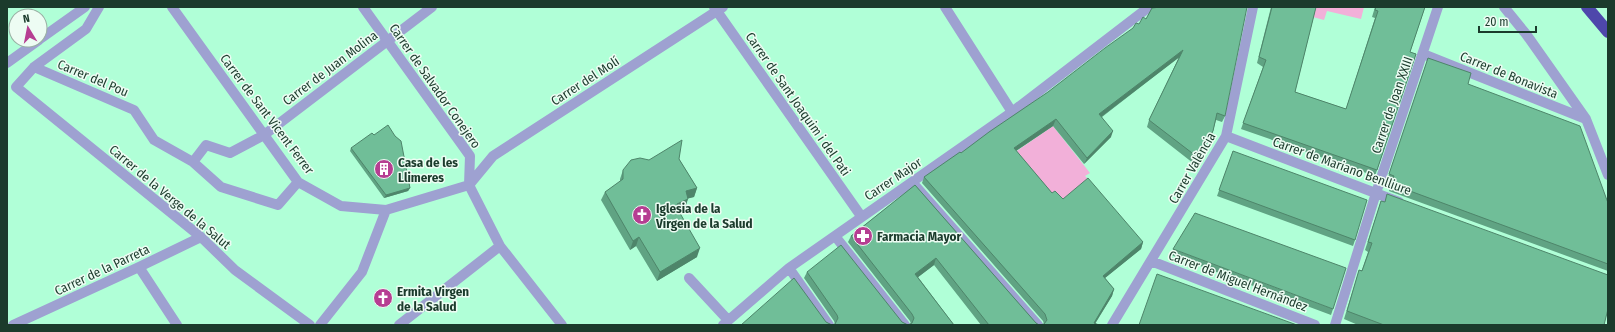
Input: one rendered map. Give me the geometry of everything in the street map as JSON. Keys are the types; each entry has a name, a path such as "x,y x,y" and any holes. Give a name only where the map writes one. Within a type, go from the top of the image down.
{"highway":[{"path":"1587,7 1608,32"}],"street":[{"path":"48,34 85,7"},
{"path":"34,67 86,29 99,7"},
{"name":"Carrer de Sant Vicent Ferrer","path":"172,7 298,182 341,206 386,210"},
{"name":"Carrer de Salvador Conejero","path":"363,7 470,156 468,185"},
{"name":"Carrer de Juan Molina","path":"264,135 432,7"},
{"path":"945,7 1012,112"},
{"name":"Carrer Major","path":"726,322 790,268 1012,112 1150,7"},
{"name":"Carrer València","path":"1112,325 1226,136 1253,7"},
{"name":"Carrer de Joan XXIII","path":"1335,325 1376,193 1438,7"},
{"path":"1504,7 1526,34 1586,119 1608,175"},
{"name":"Carrer del Molí","path":"468,185 493,156 718,8"},
{"name":"Carrer de Sant Joaquim i del Pati","path":"718,8 862,216"},
{"path":"7,62 27,48"},
{"path":"7,54 7,62"},
{"name":"Carrer de Bonavista","path":"1423,54 1586,119"},
{"name":"Carrer de la Verge de la Salut","path":"34,67 16,87 201,237 235,270 310,325"},
{"name":"Carrer del Pou","path":"34,67 134,110 154,140 193,162 221,187 278,205 298,182"},
{"path":"193,162 206,144 230,153 264,135"},
{"name":"Carrer de Mariano Benlliure","path":"1226,136 1410,205"},
{"path":"912,182 1038,325"},
{"path":"320,325 362,272 386,210 468,185 500,246 562,325"},
{"path":"835,236 905,325"},
{"name":"Carrer de la Parreta","path":"13,325 139,268 201,237"},
{"path":"399,325 500,246"},
{"name":"Carrer de Miguel Hernández","path":"1151,261 1315,325"},
{"path":"139,268 177,325"},
{"path":"790,268 829,325"},
{"path":"689,278 726,322"}],"shaded area":[{"path":"1315,7 1364,7 1361,19 1327,11 1324,20 1313,17"},
{"path":"1053,126 1090,173 1085,176 1089,180 1081,230 1011,155"}],"building":[{"path":"1247,7 1225,116 1217,113 1213,131 1196,156 1149,120 1183,50 1099,114 1113,131 1087,158 1056,119 1014,148 1052,193 1055,191 1063,199 1088,178 1143,242 1103,276 1114,289 1094,323 1099,325 1039,325 1044,324 1047,320 1045,314 924,177 1048,92 1133,28 1136,23 1139,24 1143,17 1146,19 1152,8"},
{"path":"1272,7 1316,7 1295,92 1346,109 1378,11 1375,10 1376,7 1425,7 1410,52 1416,54 1377,170 1243,123 1266,60 1259,57"},
{"path":"1428,58 1471,73 1468,84 1580,126 1608,203 1608,264 1391,184 1394,176 1389,174"},
{"name":"Casa de les Llimeres","path":"388,125 395,136 401,141 410,188 386,195 351,148 372,133 374,135"},
{"name":"Iglesia de la Virgen de la Salud","path":"682,140 679,159 697,188 686,191 688,199 677,204 679,208 677,208 700,248 660,272 639,237 633,241 605,192 623,179 623,170 631,160 640,158 649,160"},
{"path":"1233,151 1367,200 1355,240 1219,190"},
{"path":"915,185 1039,325 989,325 936,258 915,274 954,325 908,325 912,323 914,318 912,314 851,236"},
{"path":"1387,194 1608,275 1608,309 1604,325 1384,325 1347,311 1359,270 1362,271 1372,243 1368,242 1381,201 1385,202"},
{"path":"1195,213 1346,268 1333,309 1173,249"},
{"path":"841,245 902,322 908,325 832,325 835,324 838,318 837,315 807,272"},
{"path":"1157,274 1297,325 1139,325"},
{"path":"794,278 826,322 832,325 741,325"}],"place":[{"name":"Casa de les Llimeres","path":"384,169"},
{"name":"Iglesia de la Virgen de la Salud","path":"642,215"},
{"name":"Farmacia Mayor","path":"863,236"},
{"name":"Ermita Virgen de la Salud","path":"383,298"}]}
